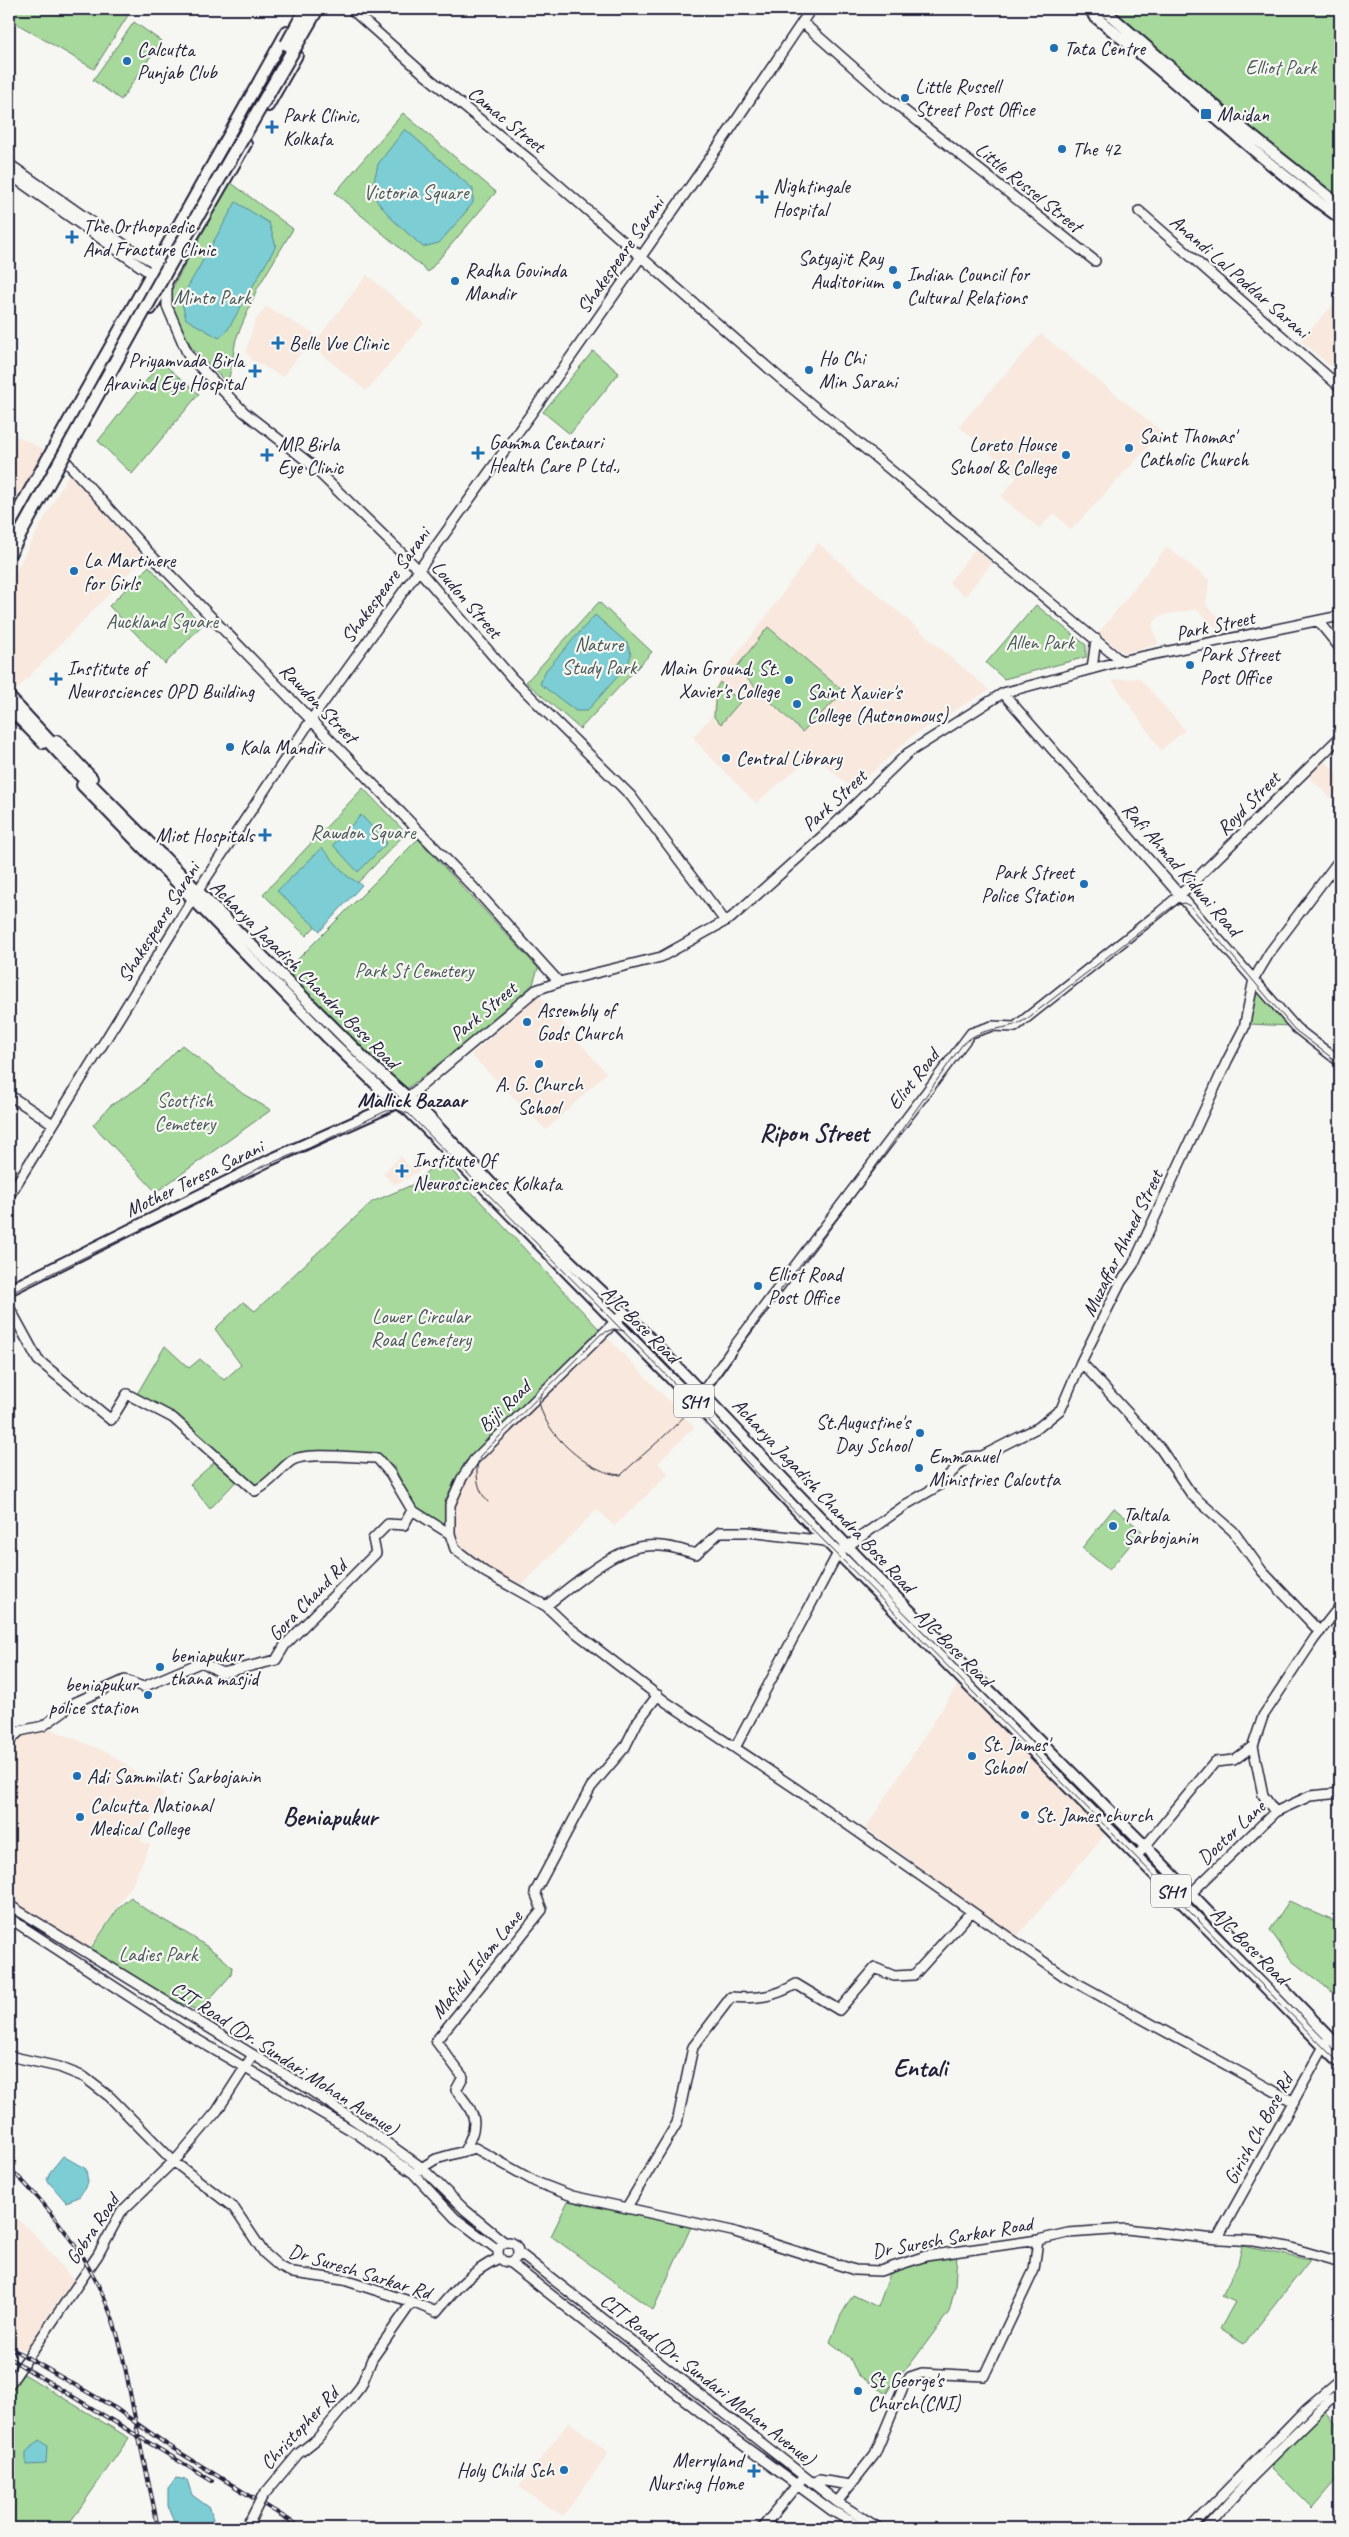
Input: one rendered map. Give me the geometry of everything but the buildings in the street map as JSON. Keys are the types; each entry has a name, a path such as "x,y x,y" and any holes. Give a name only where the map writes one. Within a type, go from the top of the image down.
{"highway":[{"path":"9,555 13,538 306,9"},
{"path":"13,538 317,9"},
{"path":"9,698 69,763 166,861"}],"main road":[{"path":"9,527 300,9"},
{"path":"9,555 64,458 167,285 324,9"},
{"path":"1090,9 1098,20 1236,130 1340,206"},
{"path":"1103,9 1299,189 1340,218"},
{"name":"Acharya Jagadish Chandra Bose Road","path":"9,690 148,836 195,895"},
{"name":"Acharya Jagadish Chandra Bose Road","path":"9,708 195,895 329,1039 388,1096 422,1110 513,1207 624,1313 847,1547 1145,1846 1327,2041 1340,2048"},
{"name":"Mother Teresa Sarani","path":"9,1290 270,1160 403,1101"},
{"name":"AJC Bose Road","path":"403,1101 409,1111 695,1403 826,1541 1182,1902 1327,2041 1340,2063"}],"street":[{"name":"Camac Street","path":"350,9 425,75 530,160 898,477 1096,639"},
{"name":"Shakespeare Sarani","path":"9,1196 195,895 311,720 533,411 811,9"},
{"name":"Little Russel Street","path":"802,22 886,96 1095,261"},
{"path":"9,164 121,242 154,268 167,285"},
{"path":"9,174 154,268 173,274"},
{"name":"Anandi Lal Poddar Sarani","path":"1139,211 1340,387"},
{"name":"Loudon Street","path":"167,285 167,306 188,355 244,412 308,462 418,569 512,678 631,796 726,921"},
{"name":"Rawdon Street","path":"54,448 141,544 474,888 560,982"},
{"name":"Park Street","path":"403,1101 536,990 560,982 661,957 726,921 759,895 769,883 826,833 908,753 1003,692 1121,662 1340,616"},
{"path":"1318,621 1340,648"},
{"path":"1096,639 1121,662"},
{"path":"1092,669 1096,639"},
{"name":"Rafi Ahmad Kidwai Road","path":"1003,692 1296,1028 1340,1062"},
{"name":"Royd Street","path":"1181,894 1340,737"},
{"name":"Muzaffar Ahmed Street","path":"838,1553 907,1504 938,1486 968,1457 982,1456 1039,1427 1061,1409 1081,1362 1122,1282 1133,1265 1244,1028 1254,979 1270,952 1340,859"},
{"name":"Eliot Road","path":"695,1403 909,1112 971,1033 992,1026 1015,1026 1181,894"},
{"path":"9,1095 53,1124"},
{"path":"9,1307 38,1360 111,1420 127,1394 173,1418 255,1492 264,1487 292,1460 309,1456 377,1458 390,1473 412,1510 450,1534 455,1549 485,1572 546,1606 566,1625 658,1695 1070,1980 1294,2102"},
{"name":"Bijli Road","path":"450,1534 450,1505 462,1478 474,1460 624,1313"},
{"path":"1081,1362 1160,1448 1192,1495 1233,1531 1262,1571 1320,1632"},
{"name":"Gora Chand Rd","path":"9,1741 20,1731 43,1726 76,1702 125,1680 143,1688 197,1663 202,1662 222,1673 276,1660 285,1645 376,1553 373,1539 388,1524 404,1525 412,1510"},
{"path":"546,1606 612,1557 644,1546 670,1546 696,1554 720,1532 748,1532 826,1541"},
{"path":"735,1748 838,1553"},
{"path":"1275,1812 1263,1795 1253,1746 1263,1716 1340,1606"},
{"name":"Mafidul Islam Lane","path":"464,2150 475,2125 472,2110 456,2090 463,2077 436,2040 542,1910 535,1892 591,1787 625,1748 638,1721 658,1695"},
{"path":"1137,1856 1169,1820 1215,1762 1234,1760 1253,1746"},
{"name":"Doctor Lane","path":"1182,1902 1275,1812 1310,1796 1340,1792"},
{"name":"CIT Road (Dr. Sundari Mohan Avenue)","path":"9,1905 341,2111 420,2167 465,2210 504,2242"},
{"path":"627,2207 677,2123 693,2047 731,1997 745,1998 779,1994 796,1984 839,2010 875,1968 894,1976 914,1975 971,1912"},
{"name":"CIT Road (Dr. Sundari Mohan Avenue)","path":"9,1918 184,2032 356,2133 413,2173 455,2218 498,2254"},
{"name":"Girish Ch Bose Rd","path":"1217,2239 1327,2041"},
{"name":"Gobra Road","path":"9,2385 98,2255 121,2212 173,2162 217,2111 253,2055"},
{"name":"Dr Suresh Sarkar Rd","path":"9,2056 59,2068 84,2077 110,2097 173,2162 234,2208 264,2253 280,2267 293,2272 344,2280 412,2302 436,2312 456,2287 498,2254"},
{"name":"Dr Suresh Sarkar Road","path":"413,2173 436,2159 475,2148 536,2182 566,2194 732,2231 855,2270 880,2271 926,2256 1038,2240 1068,2233 1126,2229 1254,2241 1288,2247 1340,2262"},
{"path":"837,2502 875,2454 902,2387 910,2377 922,2373 984,2376 1034,2270 1038,2240"},
{"path":"504,2242 514,2243 518,2252 516,2259 509,2262 498,2254 504,2242"},
{"name":"CIT Road (Dr. Sundari Mohan Avenue)","path":"518,2252 812,2483 837,2502 879,2528"},
{"name":"CIT Road (Dr. Sundari Mohan Avenue)","path":"509,2262 736,2440 831,2510 862,2528"},
{"name":"Christopher Rd","path":"244,2528 262,2497 298,2454 317,2439 361,2386 372,2359 412,2302"},
{"path":"1190,2528 1306,2408 1340,2380"},
{"path":"1206,2528 1252,2477 1329,2402 1340,2395"},
{"path":"762,2528 804,2476"},
{"path":"812,2483 819,2480 850,2485"}],"shaded area":[{"path":"367,275 424,323 366,391 312,346"},
{"path":"1340,297 1340,354 1330,366 1301,340"},
{"name":"Belle Vue Clinic","path":"266,307 315,334 283,377 252,360 246,352 255,321"},
{"name":"Loreto House School & College","path":"1041,334 1162,432 1071,530 1054,513 1039,528 1001,497 1017,477 959,426"},
{"path":"9,432 48,452 22,497 9,490"},
{"name":"La Martinere for Girls","path":"70,472 144,558 15,691 9,673 9,583"},
{"path":"818,543 989,690 913,735 853,790 814,754 756,803 705,752 693,737 712,716 714,689 724,671 768,614"},
{"path":"1167,547 1209,580 1206,606 1230,627 1223,634 1196,609 1159,616 1152,625 1158,644 1124,653 1098,634"},
{"path":"975,549 992,563 965,596 949,583"},
{"path":"1139,678 1185,730 1161,750 1112,680"},
{"path":"1324,760 1340,776 1340,789 1331,798 1308,776"},
{"name":"A. G. Church School","path":"539,995 606,1073 546,1130 471,1055"},
{"name":"Institute Of Neurosciences Kolkata","path":"401,1156 404,1163 410,1166 414,1165 413,1162 418,1157 423,1163 419,1166 422,1169 401,1182 393,1184 383,1173"},
{"path":"607,1337 694,1427 658,1463 669,1474 614,1526 597,1509 522,1585 491,1570 465,1550 455,1535 455,1508 463,1485 486,1455"},
{"name":"St. James' School","path":"958,1684 1108,1831 1016,1937 866,1828"},
{"name":"Calcutta National Medical College","path":"43,1726 109,1753 164,1793 140,1841 150,1845 132,1885 85,1955 50,1944 9,1918 9,1741 20,1731"},
{"path":"9,2213 32,2231 73,2280 24,2351 9,2342"},
{"name":"Holy Child Sch","path":"569,2422 609,2453 563,2516 519,2487"}],"green space":[{"path":"9,9 132,9 94,69 9,19"},
{"name":"Maidan","path":"1106,9 1340,9 1340,205"},
{"name":"Calcutta Punjab Club","path":"134,22 161,41 121,100 93,80"},
{"name":"Victoria Square","path":"403,113 496,192 428,272 335,193"},
{"name":"Minto Park","path":"230,182 293,229 257,289 236,339 228,384 192,348 167,298"},
{"path":"593,351 619,373 570,434 543,412"},
{"path":"161,362 199,394 132,474 98,441"},
{"name":"Auckland Square","path":"149,566 202,625 165,664 109,606"},
{"name":"Nature Study Park","path":"599,602 652,652 580,729 526,682"},
{"name":"Allen Park","path":"1036,605 1086,645 1086,657 1004,679 986,663"},
{"name":"Main Ground, St. Xavier's College","path":"768,627 844,692 802,732 736,668"},
{"path":"720,682 740,702 721,724 714,717 716,689"},
{"name":"Rawdon Square","path":"363,788 406,833 306,936 263,894"},
{"name":"Park St Cemetery","path":"418,839 538,968 533,984 488,1025 395,1098 279,978"},
{"path":"1256,984 1290,1026 1249,1024"},
{"name":"Scottish Cemetery","path":"182,1045 243,1094 271,1110 156,1192 93,1125 110,1106 140,1087"},
{"name":"Lower Circular Road Cemetery","path":"441,1159 599,1329 465,1462 445,1500 445,1525 416,1508 394,1467 379,1459 291,1460 255,1489 241,1476 210,1509 190,1484 217,1460 175,1414 137,1394 165,1346 189,1368 200,1359 224,1380 241,1365 215,1329 243,1302 255,1311 372,1202 412,1185"},
{"path":"1114,1508 1142,1531 1109,1570 1082,1548"},
{"name":"Ladies Park","path":"131,1897 149,1912 210,1949 232,1967 231,1975 199,2011 130,1977 95,1950 89,1951 119,1907"},
{"path":"1289,1901 1340,1924 1340,1998 1292,1961 1270,1930"},
{"path":"568,2201 691,2227 653,2310 551,2236"},
{"path":"1242,2246 1310,2260 1244,2344 1220,2329 1235,2302 1222,2296 1238,2264"},
{"path":"957,2253 955,2287 949,2312 909,2366 897,2376 886,2394 857,2374 850,2358 830,2342 841,2315 853,2295 878,2307 891,2271"},
{"path":"24,2374 129,2438 66,2528 9,2528 9,2391"},
{"path":"1323,2410 1340,2428 1340,2475 1312,2508 1270,2466"}],"water":[{"path":"405,129 473,189 473,203 459,220 439,243 423,247 393,220 371,194 378,164"},
{"path":"236,202 269,223 276,246 227,331 219,338 186,319 181,299"},
{"name":"Nature Study Park","path":"595,615 627,643 631,654 628,665 587,711 576,711 540,684 546,670"},
{"path":"361,815 387,843 358,872 333,845"},
{"path":"322,848 347,876 362,885 320,931 277,891"},
{"path":"63,2156 86,2169 88,2183 79,2197 66,2202 47,2180 50,2172"},
{"path":"39,2440 47,2446 46,2464 26,2465 26,2452"},
{"path":"176,2478 187,2480 192,2495 210,2508 213,2520 210,2528 176,2528 168,2506 168,2488"}],"tram line":[{"path":"683,1392 696,1395 714,1383 782,1288 858,1191 962,1045 970,1038 979,1034 1011,1026 1028,1018 1172,907 1184,903 1190,906 1295,1030 1340,1064"},
{"path":"9,1294 218,1192 261,1167 309,1148 386,1111 398,1110 409,1114 681,1390 758,1474 1340,2064"},
{"path":"488,1502 479,1486 477,1468 480,1456 601,1334 613,1329 625,1331"},
{"path":"543,1392 539,1400 542,1412 558,1438 569,1449 595,1467 608,1473 621,1475 672,1429 699,1399"}],"railway":[{"path":"9,2168 53,2215 66,2233 91,2271 109,2310 124,2361 158,2528"},
{"path":"9,2347 115,2408 166,2444 302,2528"},
{"path":"9,2358 212,2481"}],"place":[{"name":"Tata Centre","path":"1054,48"},
{"name":"Calcutta Punjab Club","path":"127,61"},
{"name":"Little Russell Street Post Office","path":"905,98"},
{"name":"Maidan","path":"1206,114"},
{"name":"Park Clinic, Kolkata","path":"272,127"},
{"name":"The 42","path":"1062,149"},
{"name":"Nightingale Hospital","path":"762,197"},
{"name":"The Orthopaedic And Fracture Clinic","path":"72,237"},
{"name":"Satyajit Ray Auditorium","path":"893,270"},
{"name":"Radha Govinda Mandir","path":"455,281"},
{"name":"Indian Council for Cultural Relations","path":"897,285"},
{"name":"Belle Vue Clinic","path":"278,343"},
{"name":"Ho Chi Min Sarani","path":"809,370"},
{"name":"Priyamvada Birla Aravind Eye Hospital","path":"255,371"},
{"name":"Saint Thomas' Catholic Church","path":"1129,448"},
{"name":"Gamma Centauri Health Care P Ltd.,","path":"478,453"},
{"name":"MP Birla Eye Clinic","path":"267,455"},
{"name":"Loreto House School & College","path":"1066,455"},
{"name":"La Martinere for Girls","path":"74,571"},
{"name":"Park Street Post Office","path":"1190,665"},
{"name":"Institute of Neurosciences OPD Building","path":"56,679"},
{"name":"Main Ground, St. Xavier's College","path":"789,680"},
{"name":"Saint Xavier's College (Autonomous)","path":"797,704"},
{"name":"Kala Mandir","path":"230,747"},
{"name":"Central Library","path":"726,758"},
{"name":"Miot Hospitals","path":"265,835"},
{"name":"Park Street Police Station","path":"1084,884"},
{"name":"Assembly of Gods Church","path":"527,1022"},
{"name":"A. G. Church School","path":"539,1064"},
{"name":"Institute Of Neurosciences Kolkata","path":"402,1171"},
{"name":"Elliot Road Post Office","path":"758,1286"},
{"name":"St.Augustine's Day School","path":"920,1433"},
{"name":"Emmanuel Ministries Calcutta","path":"919,1468"},
{"name":"Taltala Sarbojanin","path":"1113,1526"},
{"name":"beniapukur thana masjid","path":"160,1667"},
{"name":"beniapukur police station","path":"148,1695"},
{"name":"St. James' School","path":"972,1756"},
{"name":"Adi Sammilati Sarbojanin","path":"77,1776"},
{"name":"St. James church","path":"1025,1815"},
{"name":"Calcutta National Medical College","path":"80,1817"},
{"name":"St George's Church(CNI)","path":"858,2391"},
{"name":"Holy Child Sch","path":"564,2470"},
{"name":"Merryland Nursing Home","path":"754,2471"}],"district":[{"name":"Mallick Bazaar","path":"412,1100"},
{"name":"Ripon Street","path":"814,1132"},
{"name":"Beniapukur","path":"330,1816"},
{"name":"Entali","path":"920,2067"}],"park label":[{"name":"Elliot Park","path":"1281,67"}]}
